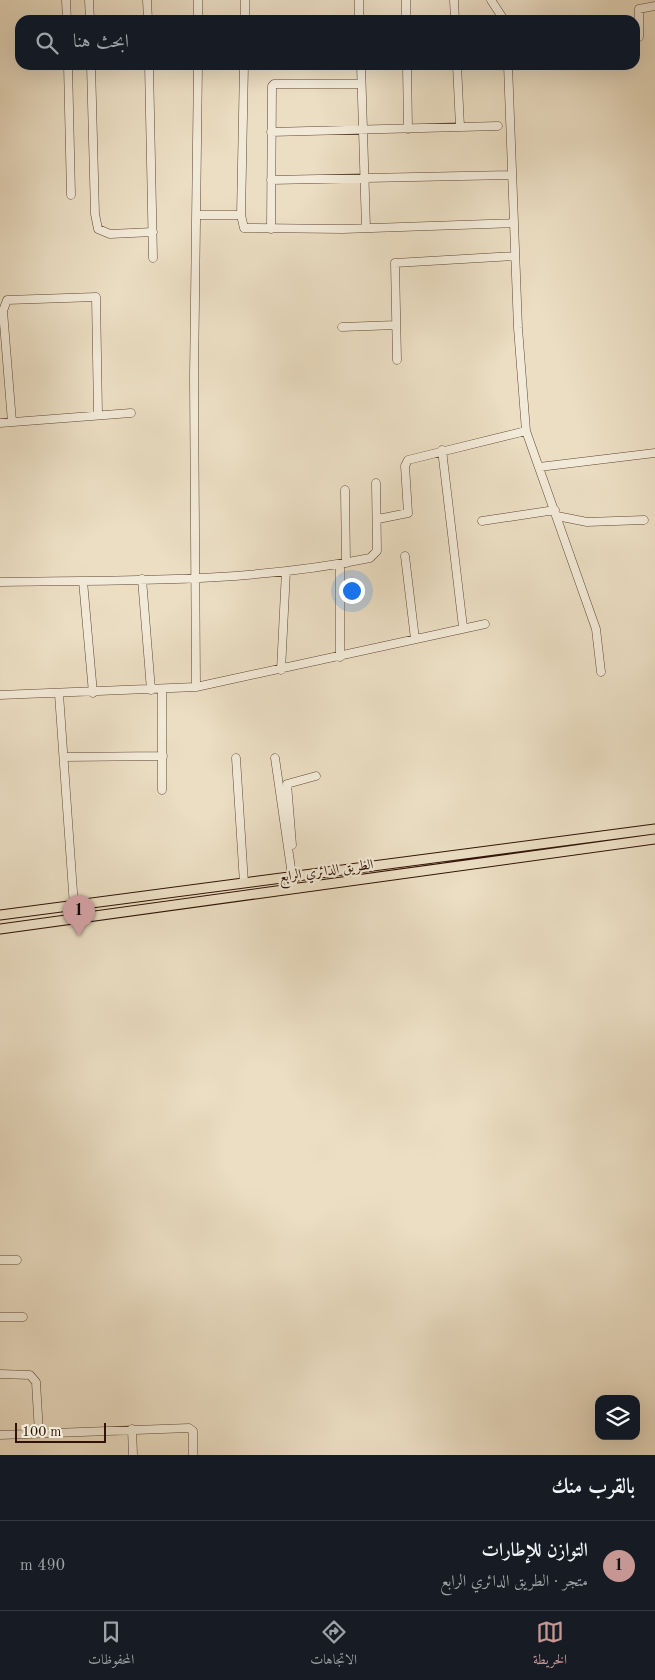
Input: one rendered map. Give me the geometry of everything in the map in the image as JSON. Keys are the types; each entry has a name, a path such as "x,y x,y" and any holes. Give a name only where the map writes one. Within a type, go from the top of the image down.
{"main road":[{"name":"الطريق الدائري الرابع","path":"0,915 655,829"},
{"name":"الطريق الدائري الرابع","path":"0,929 655,839"},
{"path":"114,900 118,906 114,914"}],"street":[{"path":"66,0 67,15"},
{"path":"89,0 90,15"},
{"path":"147,0 148,15"},
{"path":"198,0 198,15"},
{"path":"245,0 245,15"},
{"path":"359,0 359,15"},
{"path":"406,0 406,15"},
{"path":"454,0 455,15"},
{"path":"491,0 501,15"},
{"path":"639,15 639,9 642,7 655,6"},
{"path":"68,70 71,195"},
{"path":"91,70 95,214 98,229 110,234 153,232"},
{"path":"149,70 153,258"},
{"path":"196,688 198,70"},
{"path":"244,70 241,215 242,225 246,229 366,228 514,223"},
{"path":"361,70 366,228"},
{"path":"407,70 408,129"},
{"path":"457,70 460,127"},
{"path":"508,70 515,256 526,431 596,629 601,672"},
{"path":"271,229 273,85 361,84"},
{"path":"271,132 498,126"},
{"path":"271,180 512,176"},
{"path":"196,215 241,215"},
{"path":"397,360 394,265 398,261 436,261 515,256"},
{"path":"12,422 3,308 7,300 96,297 98,414"},
{"path":"342,326 396,325"},
{"path":"0,423 98,414 131,413"},
{"path":"378,519 408,513 405,466 408,460 442,450 526,431"},
{"path":"442,450 464,627"},
{"path":"539,468 655,453"},
{"path":"0,582 196,578 286,571 343,564 370,558 378,551 376,483"},
{"path":"340,657 345,490"},
{"path":"482,521 556,513 587,522 644,520"},
{"path":"404,556 415,639"},
{"path":"281,670 286,571"},
{"path":"142,579 152,690"},
{"path":"83,581 93,693"},
{"path":"0,695 196,688 340,657 464,627 485,624"},
{"path":"162,689 162,790"},
{"path":"59,694 74,906"},
{"path":"64,757 162,756"},
{"path":"236,758 244,883"},
{"path":"275,758 296,876"},
{"path":"294,889 296,876 287,784 316,776"},
{"path":"0,1260 17,1260"},
{"path":"0,1317 23,1317"},
{"path":"0,1374 30,1375 36,1382 39,1433"},
{"path":"0,1435 189,1428 193,1431 193,1455"},
{"path":"132,1429 133,1455"}],"place":[{"name":"التوازن للإطارات","path":"79,936"}]}
